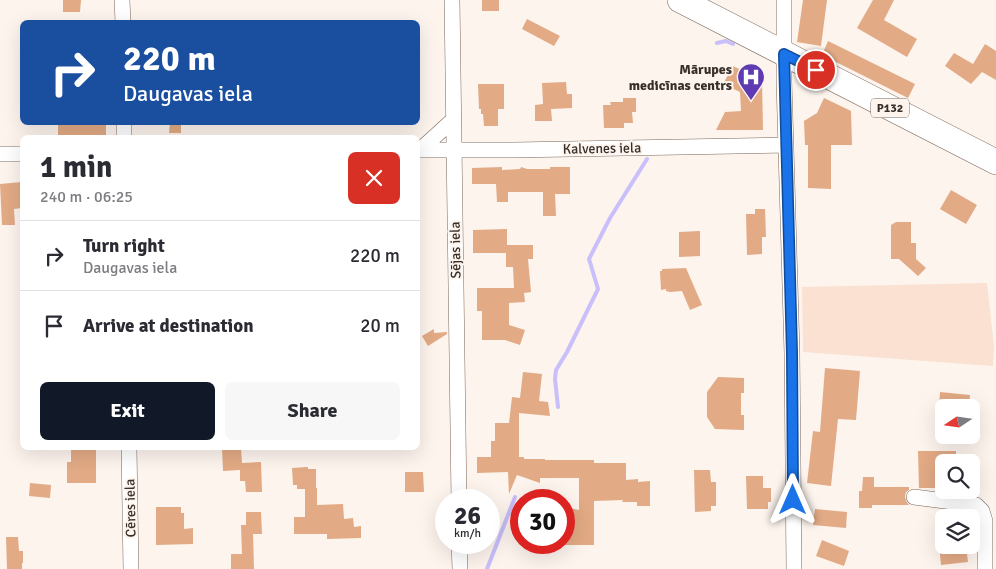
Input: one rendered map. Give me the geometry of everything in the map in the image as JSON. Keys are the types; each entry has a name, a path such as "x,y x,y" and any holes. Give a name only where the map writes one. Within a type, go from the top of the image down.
{"main road":[{"name":"P132","path":"680,0 996,162"}],"street":[{"path":"122,0 123,20"},
{"name":"Sējas iela","path":"452,0 459,489"},
{"path":"784,0 792,353 794,569"},
{"path":"420,149 454,119"},
{"name":"Kalvenes iela","path":"420,150 786,145"},
{"path":"0,154 20,154"},
{"name":"Cēres iela","path":"129,450 130,569"},
{"path":"914,498 976,505 982,511 985,521 985,569"},
{"path":"459,554 460,569"}],"shaded area":[{"path":"987,283 994,346 993,366 803,352 802,287"}],"building":[{"path":"63,0 81,0 80,12 63,12"},
{"path":"482,0 499,0 499,11 482,11"},
{"path":"803,0 827,0 821,46 797,42"},
{"path":"873,0 894,0 884,20 917,39 907,57 857,28"},
{"path":"527,19 560,36 554,46 522,29"},
{"path":"828,41 915,84 908,98 822,55"},
{"path":"985,44 996,51 996,80 982,72 971,84 945,66 954,53 973,64"},
{"name":"Mārupes medicīnas centrs","path":"733,66 762,80 763,130 716,130 725,112 741,111 740,92 723,84"},
{"path":"566,82 567,94 572,94 572,108 551,109 552,121 535,121 535,105 543,104 542,83"},
{"path":"478,84 504,84 504,109 498,109 498,126 484,126 483,114 481,114 481,109 479,109"},
{"path":"623,98 636,98 636,112 632,112 633,123 624,123 624,128 604,128 603,105 611,105 610,102 623,102"},
{"path":"824,98 851,111 852,145 831,145 831,189 808,188 808,145 805,145 804,121 817,113"},
{"path":"58,125 106,125 106,135 58,135"},
{"path":"170,125 181,125 181,133 169,133"},
{"path":"502,167 502,170 520,169 521,167 527,169 550,169 550,167 570,167 570,194 555,194 556,216 543,216 543,192 508,192 508,202 497,202 496,184 472,184 472,168"},
{"path":"20,182 20,208 14,209 15,225 2,225 0,184"},
{"path":"951,190 977,205 966,224 940,209"},
{"path":"755,209 765,209 766,237 762,237 762,254 747,255 746,214 755,214"},
{"path":"896,222 911,222 911,243 916,243 916,259 926,268 918,276 899,259 891,259 891,225"},
{"path":"507,229 507,245 533,245 533,259 528,259 531,292 524,293 525,302 509,303 509,325 525,330 520,345 505,340 482,340 482,311 477,311 477,288 514,288 513,267 506,267 506,253 473,253 473,230"},
{"path":"700,231 700,256 679,257 679,232"},
{"path":"686,268 702,305 690,310 682,291 670,292 666,291 666,289 661,290 660,271 662,269"},
{"path":"434,329 434,333 447,332 447,334 428,346 422,336"},
{"path":"825,368 860,371 856,420 838,419 831,486 807,483 813,431 820,432"},
{"path":"523,372 542,374 539,401 548,402 550,416 519,413 519,457 545,460 594,460 594,463 626,463 626,480 650,481 650,506 637,506 637,502 622,502 623,500 594,501 594,545 575,545 575,509 579,510 579,478 540,478 540,483 517,475 509,494 508,472 477,473 477,457 491,457 491,441 495,441 495,423 509,423 512,397 520,398"},
{"path":"718,377 744,378 744,393 741,393 741,415 744,415 744,430 715,429 707,417 707,392"},
{"path":"940,392 970,395 970,399 940,399"},
{"path":"71,450 96,450 96,483 67,483 67,462 71,462"},
{"path":"222,450 241,450 242,463 261,462 262,492 246,492 245,481 240,481 240,470 223,471"},
{"path":"918,451 956,451 956,454 935,454 935,488 919,488"},
{"path":"308,467 308,469 316,469 317,505 343,504 344,519 353,518 354,527 361,526 361,538 327,539 327,534 294,534 294,517 305,517 305,489 297,489 297,485 293,485 292,468"},
{"path":"694,470 710,470 711,482 716,482 716,506 711,506 711,511 695,512"},
{"path":"405,472 423,472 424,492 405,492"},
{"path":"746,476 763,476 763,488 771,488 771,502 768,502 768,509 747,509"},
{"path":"863,477 874,477 874,487 909,487 905,496 909,505 872,505 872,508 859,508 859,491 862,491"},
{"path":"30,483 51,485 50,498 29,496"},
{"path":"156,507 181,507 181,513 184,513 184,529 193,528 193,544 156,545"},
{"path":"815,509 847,512 846,528 813,525"},
{"path":"246,512 261,512 262,534 253,534 254,569 231,569 231,554 242,554 241,525 246,525"},
{"path":"6,537 18,537 19,551 23,551 22,569 7,569"},
{"path":"822,540 849,551 844,566 816,556"},
{"path":"940,554 967,554 968,562 941,565"}],"waterway":[{"path":"717,43 726,41 733,44"},
{"path":"558,407 556,370 598,289 589,259 610,218 647,159"},
{"path":"487,569 510,510"}],"place":[{"name":"Mārupes medicīnas centrs","path":"751,101"}],"route":[{"path":"793,500 792,353 784,54 816,70"}]}
